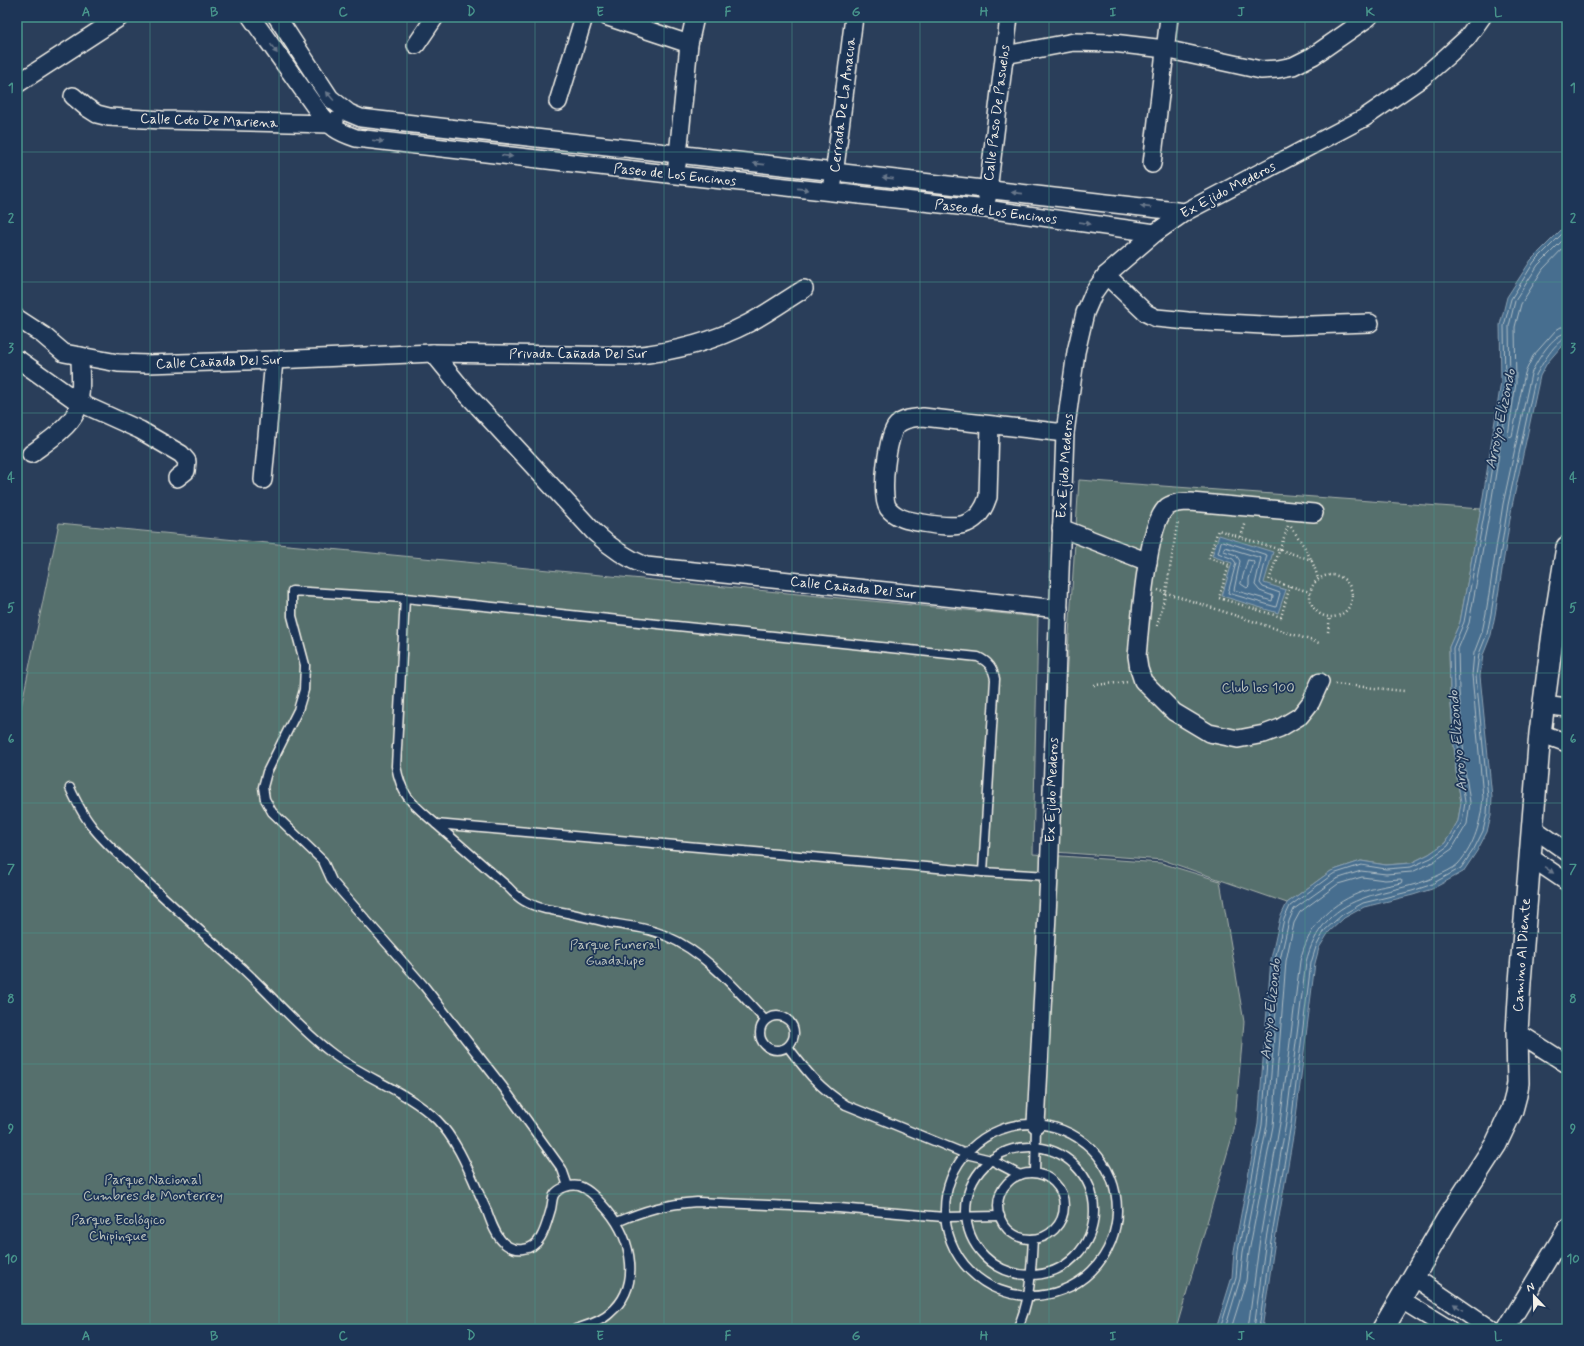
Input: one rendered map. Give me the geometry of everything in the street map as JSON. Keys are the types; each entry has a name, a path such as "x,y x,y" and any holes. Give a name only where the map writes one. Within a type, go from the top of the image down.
{"street":[{"path":"17,84 120,17"},
{"name":"Paseo de Los Encinos","path":"251,17 318,111 329,124 340,133 367,140 677,176 986,209 1155,233"},
{"name":"Paseo de Los Encinos","path":"277,17 330,98 349,113 361,118 1185,212"},
{"path":"416,45 435,17"},
{"path":"558,102 584,17"},
{"path":"608,17 689,44"},
{"path":"677,176 689,44 695,17"},
{"name":"Cerrada De La Anacua","path":"832,193 854,17"},
{"name":"Calle Paso De Pasuelos","path":"986,209 1009,17"},
{"path":"1152,164 1164,49 1169,17"},
{"path":"1005,55 1074,42 1113,43 1164,49 1262,70 1278,69 1293,66 1313,56 1369,17"},
{"name":"Ex Ejido Mederos","path":"1036,1124 1049,876 1060,609 1061,528 1065,433 1076,352 1085,313 1094,292 1106,275 1155,233 1185,212 1364,118 1422,78 1467,38 1482,17"},
{"name":"Calle Coto De Mariena","path":"73,96 91,110 109,117 162,120 329,124"},
{"path":"329,124 349,113"},
{"path":"1106,275 1146,313 1162,319 1281,326 1370,322"},
{"name":"Privada Cañada Del Sur","path":"433,353 632,356 660,353 694,345 749,323 804,289"},
{"name":"Calle Cañada Del Sur","path":"17,318 43,335 64,353 118,363 147,364 274,360 433,353 464,391 594,532 614,550 629,560 646,566 1060,609"},
{"path":"31,454 62,430 76,412 80,390 80,356"},
{"path":"19,360 78,402 140,430 181,454 187,461 186,471 177,478"},
{"path":"263,480 274,360"},
{"path":"990,425 988,497 985,507 980,514 965,524 955,527 947,527 900,518 893,513 888,507 884,495 888,448 894,428 899,423 912,418 923,417 1065,433"},
{"path":"1314,513 1209,503 1180,502 1168,507 1161,514 1157,523 1148,562 1137,656 1138,669 1143,681 1174,712 1209,733 1238,739 1264,734 1280,728 1300,716 1312,702 1320,682"},
{"path":"1061,528 1148,562"},
{"name":"Camino Al Diente","path":"1383,1329 1446,1221 1496,1144 1507,1122 1516,1095 1518,1083 1517,1032 1524,913 1533,828 1540,733 1567,547"},
{"path":"1543,705 1567,708"},
{"path":"1540,733 1567,743"},
{"path":"1533,828 1567,852"},
{"path":"1530,857 1567,882"},
{"path":"1517,1032 1567,1064"},
{"path":"1506,1329 1567,1228"},
{"path":"1414,1277 1490,1329"},
{"path":"1400,1299 1449,1329"}],"lane":[{"path":"568,1186 562,1169 498,1080 424,986 332,881 323,861 272,812 265,799 263,787 267,772 298,710 304,690 305,665 292,616 292,591 404,598 978,657 986,660 990,665 995,679 983,872"},
{"path":"404,598 396,766 404,793 413,804 508,887 518,898 529,904 545,909 645,929 666,936 687,947 702,958 736,989 765,1020"},
{"path":"70,788 79,808 89,824 106,842 175,909 264,990 312,1037 348,1065 419,1104 438,1120 448,1132 459,1151 495,1229 504,1243 513,1249 522,1250 535,1245 541,1238 554,1195 568,1186 579,1186 589,1192 600,1202 617,1222 623,1233 628,1253 630,1276 629,1287 618,1306 608,1315 596,1322 576,1329"},
{"path":"436,824 983,872 1049,876"},
{"path":"777,1016 788,1020 794,1030 794,1037 788,1047 782,1050 773,1050 763,1044 759,1033 765,1020 777,1016"},
{"path":"788,1047 816,1082 829,1095 846,1105 966,1154 990,1160 1020,1175"},
{"path":"1035,1173 1036,1124"},
{"path":"1036,1124 1062,1130 1085,1143 1099,1158 1103,1163 1114,1187 1118,1214 1112,1240 1099,1264 1079,1282 1073,1285 1055,1293 1028,1297 1003,1292 981,1281 962,1264 950,1242 944,1217 946,1194 953,1172 966,1154 986,1137 1010,1126 1036,1124"},
{"path":"1035,1147 1052,1151 1068,1159 1080,1172 1089,1187 1093,1204 1093,1222 1087,1238 1077,1253 1064,1264 1048,1272 1030,1274 1012,1272 995,1264 981,1252 971,1236 966,1217 967,1196 976,1176 990,1160 1004,1152 1020,1148 1035,1147"},
{"path":"1035,1173 1046,1176 1058,1186 1064,1201 1064,1212 1060,1222 1053,1231 1044,1236 1033,1238 1022,1237 1012,1233 1005,1225 1000,1216 998,1204 1001,1191 1009,1181 1020,1175 1035,1173"},
{"path":"617,1222 637,1213 657,1207 697,1202 839,1208 944,1217 1000,1216"},
{"path":"1017,1329 1023,1317 1028,1297 1033,1238"}],"path":[{"path":"1156,629 1166,592 1179,515"},
{"path":"1241,537 1247,520"},
{"path":"1310,592 1270,580 1288,523 1306,547 1318,579"},
{"path":"1290,586 1281,617 1219,598 1229,565 1209,558 1218,530 1312,560"},
{"path":"1331,574 1344,578 1352,589 1352,603 1348,609 1338,616 1330,617 1323,616 1312,606 1310,592 1318,579 1331,574"},
{"path":"1144,586 1319,643"},
{"path":"1328,632 1330,617"},
{"path":"1094,685 1143,681"},
{"path":"1320,682 1404,691"}],"green space":[{"name":"Club los 100","path":"1079,480 1481,509 1460,622 1449,647 1450,691 1456,771 1461,802 1458,821 1445,843 1429,854 1411,863 1386,865 1361,861 1331,871 1287,903 1163,860 1055,852"},
{"name":"Parque Funeral Guadalupe","path":"59,523 1038,617 1033,854 1161,863 1220,881 1244,1022 1234,1130 1176,1329 17,1329 17,708 20,712"}],"water":[{"name":"Arroyo Elizondo","path":"1567,224 1567,340 1547,363 1540,376 1512,506 1491,635 1483,655 1480,676 1492,797 1491,815 1487,832 1477,851 1463,872 1432,889 1364,907 1344,918 1329,932 1319,948 1315,963 1295,1125 1275,1240 1262,1329 1216,1329 1232,1277 1234,1251 1258,1124 1271,959 1280,918 1287,903 1331,871 1361,861 1386,865 1411,863 1429,854 1445,843 1458,821 1461,802 1456,771 1450,691 1449,647 1460,622 1482,503 1501,382 1500,325 1507,297 1531,260"},
{"path":"1219,535 1273,552 1264,583 1286,590 1278,613 1222,596 1232,563 1212,556"}],"park label":[{"name":"Parque Nacional Cumbres de Monterrey","path":"153,1188"},
{"name":"Parque Ecológico Chipinque","path":"118,1228"}]}
